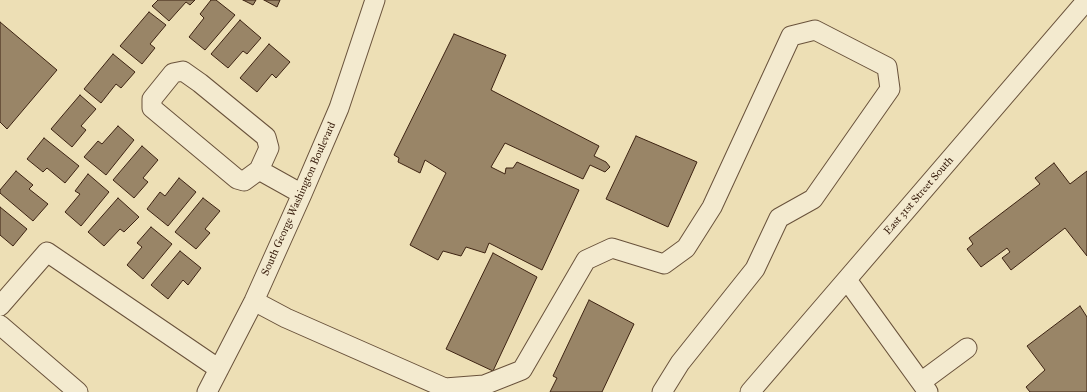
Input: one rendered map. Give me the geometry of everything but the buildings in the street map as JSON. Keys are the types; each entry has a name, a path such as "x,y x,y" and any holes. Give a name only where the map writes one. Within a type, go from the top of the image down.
{"street":[{"name":"South George Washington Boulevard","path":"207,392 254,300 339,108 375,0"},
{"name":"East 31st Street South","path":"750,392 1087,0"},
{"path":"254,300 286,318 444,390 484,385 522,370 586,260 612,248 664,264 686,248 712,207 791,36 815,30 887,66 890,89 813,199 779,218 755,269 680,363 662,392"},
{"path":"183,71 266,137 269,148 259,170 244,181 237,179 152,108 152,99 174,73 183,71"},
{"path":"259,170 302,194"},
{"path":"0,306 47,252 219,368"},
{"path":"847,280 925,387 967,348"},
{"path":"0,325 78,392"}]}
